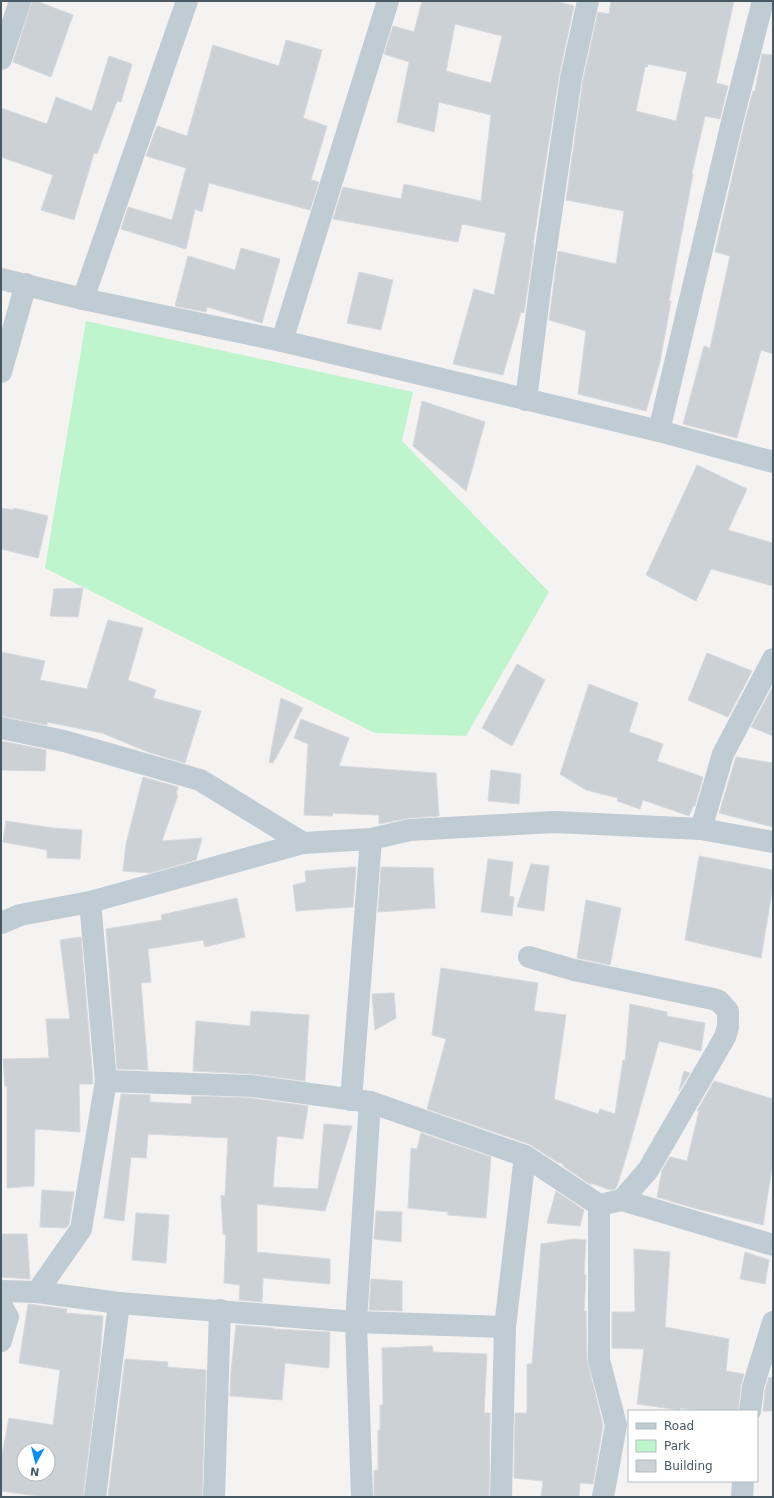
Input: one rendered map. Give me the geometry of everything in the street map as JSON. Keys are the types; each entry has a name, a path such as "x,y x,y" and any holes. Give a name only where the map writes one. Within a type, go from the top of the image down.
{"street":[{"path":"1,59 20,1"},
{"path":"83,299 187,1"},
{"path":"282,341 388,1"},
{"path":"526,400 541,281 571,78 588,1"},
{"path":"659,431 732,122 763,1"},
{"path":"1,279 83,299 282,341 659,431 773,462"},
{"path":"1,372 26,284"},
{"path":"701,829 723,754 773,659"},
{"path":"1,728 64,741 200,780 303,843"},
{"path":"1,924 20,915 90,902 303,843 371,838 410,830 555,822 701,829 773,842"},
{"path":"362,1497 356,1322 360,1101 371,838"},
{"path":"37,1292 81,1229 106,1081 90,902"},
{"path":"529,958 574,970 713,999 720,1001 728,1011 728,1027 725,1037 648,1170 622,1200"},
{"path":"106,1081 252,1086 360,1101 525,1156 599,1205 622,1200 773,1245"},
{"path":"501,1497 505,1327 525,1156"},
{"path":"599,1205 599,1360 616,1425 603,1497"},
{"path":"1,1291 37,1292 119,1303 356,1322 505,1327"},
{"path":"95,1497 119,1303"},
{"path":"1,1305 8,1317 1,1341"},
{"path":"214,1497 220,1310"},
{"path":"750,1410 753,1387 773,1322"},
{"path":"742,1497 743,1482"}],"green space":[{"path":"86,321 413,392 402,441 549,592 466,736 375,733 45,568"}],"building":[{"path":"32,1 36,1 73,15 51,77 13,62"},
{"path":"422,1 555,1 574,6 559,76 524,313 521,312 503,375 453,364 474,289 494,295 506,233 462,224 458,242 333,219 343,187 401,199 404,184 481,201 491,115 439,102 434,132 397,122 409,62 384,54 393,26 414,32","holes":["455,24 502,36 491,83 446,71"]},
{"path":"611,1 734,1 716,83 728,86 720,119 705,116 692,173 669,301 671,301 660,362 646,411 578,394 586,331 549,320 558,251 616,264 624,211 566,200 583,80 598,12 609,14","holes":["648,64 687,72 676,121 636,111 645,67 647,67"]},
{"path":"286,40 322,50 303,118 327,126 311,180 319,182 310,210 209,183 202,212 195,209 186,249 121,229 128,207 172,220 186,168 146,156 157,126 187,136 213,45 279,66"},
{"path":"762,54 773,55 773,354 761,350 737,438 683,424 704,346 710,348 730,256 715,252 744,125 753,91 755,91"},
{"path":"109,56 132,64 121,102 117,101 97,154 94,153 74,220 41,210 53,175 1,157 1,108 47,124 56,97 92,111"},
{"path":"241,248 280,259 262,323 207,307 206,312 175,306 188,256 235,270"},
{"path":"359,272 393,280 381,330 347,323"},
{"path":"422,401 485,422 466,491 413,446"},
{"path":"697,465 747,489 728,530 773,543 773,586 711,569 696,601 646,575"},
{"path":"1,508 13,510 14,508 48,516 38,558 1,549"},
{"path":"83,588 78,617 50,616 54,589"},
{"path":"108,620 143,628 128,680 156,690 153,698 201,711 185,763 148,752 102,733 47,722 47,725 1,716 1,652 45,661 40,680 87,689"},
{"path":"707,653 752,671 728,717 688,700"},
{"path":"517,664 545,680 512,746 482,728"},
{"path":"589,684 638,703 629,732 663,744 657,761 703,777 695,806 693,806 689,816 643,800 640,809 617,801 618,798 586,790 560,774"},
{"path":"773,686 773,736 751,727"},
{"path":"281,698 303,708 273,763 269,762"},
{"path":"301,719 349,738 339,766 436,773 439,816 409,818 379,824 379,815 333,813 332,816 304,815 308,744 294,738"},
{"path":"1,741 46,750 45,771 1,770"},
{"path":"736,757 773,763 773,827 719,813"},
{"path":"491,770 521,774 519,804 488,801"},
{"path":"143,777 178,787 176,795 178,795 162,841 202,838 196,860 150,873 123,871 126,844"},
{"path":"6,821 53,828 82,830 80,859 47,858 47,850 3,842"},
{"path":"699,856 773,870 773,886 761,958 685,940"},
{"path":"488,859 513,862 509,896 514,897 512,916 481,912"},
{"path":"531,864 549,866 544,911 517,907"},
{"path":"356,867 353,907 296,911 293,885 306,882 305,871"},
{"path":"381,867 433,868 435,908 378,912"},
{"path":"237,898 245,937 205,947 203,940 148,949 151,982 141,983 148,1070 117,1069 106,929 162,920 161,915"},
{"path":"586,900 621,908 610,965 577,958"},
{"path":"81,937 93,1084 79,1084 80,1132 35,1129 34,1186 7,1188 7,1086 5,1086 3,1059 49,1058 46,1019 70,1019 60,940"},
{"path":"441,968 538,983 534,1011 566,1015 554,1099 598,1114 600,1109 615,1114 623,1060 625,1061 630,1004 667,1012 667,1016 705,1023 701,1051 659,1041 627,1154 615,1189 610,1190 591,1183 591,1185 563,1166 563,1164 557,1162 529,1144 427,1109 446,1039 432,1035"},
{"path":"394,993 396,1018 375,1030 372,994"},
{"path":"251,1011 309,1015 305,1081 252,1074 193,1071 196,1021 250,1026"},
{"path":"684,1071 690,1073 679,1091"},
{"path":"714,1081 773,1099 773,1161 763,1225 657,1197 662,1170 670,1157 687,1161 699,1111 697,1111"},
{"path":"121,1094 150,1095 150,1102 191,1104 192,1096 251,1098 308,1106 303,1139 277,1136 273,1187 318,1189 324,1124 352,1126 325,1211 257,1204 257,1252 330,1259 330,1284 263,1278 262,1302 239,1300 240,1285 224,1283 226,1235 223,1234 221,1195 225,1196 228,1138 148,1134 146,1158 131,1157 124,1221 104,1218"},
{"path":"421,1133 491,1157 486,1218 448,1215 448,1212 408,1208 411,1148 417,1149"},
{"path":"42,1190 74,1192 69,1224 66,1228 40,1227"},
{"path":"556,1191 584,1210 580,1226 547,1223"},
{"path":"376,1211 402,1212 401,1242 374,1239"},
{"path":"136,1213 169,1215 166,1263 132,1260"},
{"path":"1,1234 27,1234 30,1279 1,1277"},
{"path":"574,1239 586,1240 584,1311 586,1311 587,1360 603,1425 593,1484 580,1483 579,1497 541,1497 543,1481 514,1478 515,1413 527,1413 527,1364 532,1364 541,1244"},
{"path":"634,1249 670,1252 665,1327 729,1339 726,1371 744,1374 738,1410 693,1410 680,1408 680,1410 637,1404 644,1349 612,1348 612,1312 635,1312"},
{"path":"745,1252 769,1260 765,1284 740,1279"},
{"path":"371,1279 402,1281 402,1311 369,1310"},
{"path":"28,1304 67,1309 66,1313 103,1316 100,1357 83,1497 44,1497 1,1491 1,1460 9,1418 53,1425 60,1370 19,1363"},
{"path":"236,1325 273,1329 330,1332 329,1368 285,1363 282,1400 230,1396"},
{"path":"432,1346 433,1352 487,1354 484,1413 490,1413 489,1497 374,1497 374,1470 378,1470 378,1430 380,1430 380,1405 383,1405 382,1348"},
{"path":"125,1359 168,1362 167,1367 206,1370 202,1497 108,1497"},
{"path":"769,1377 773,1378 773,1411 763,1411 765,1390"}]}
